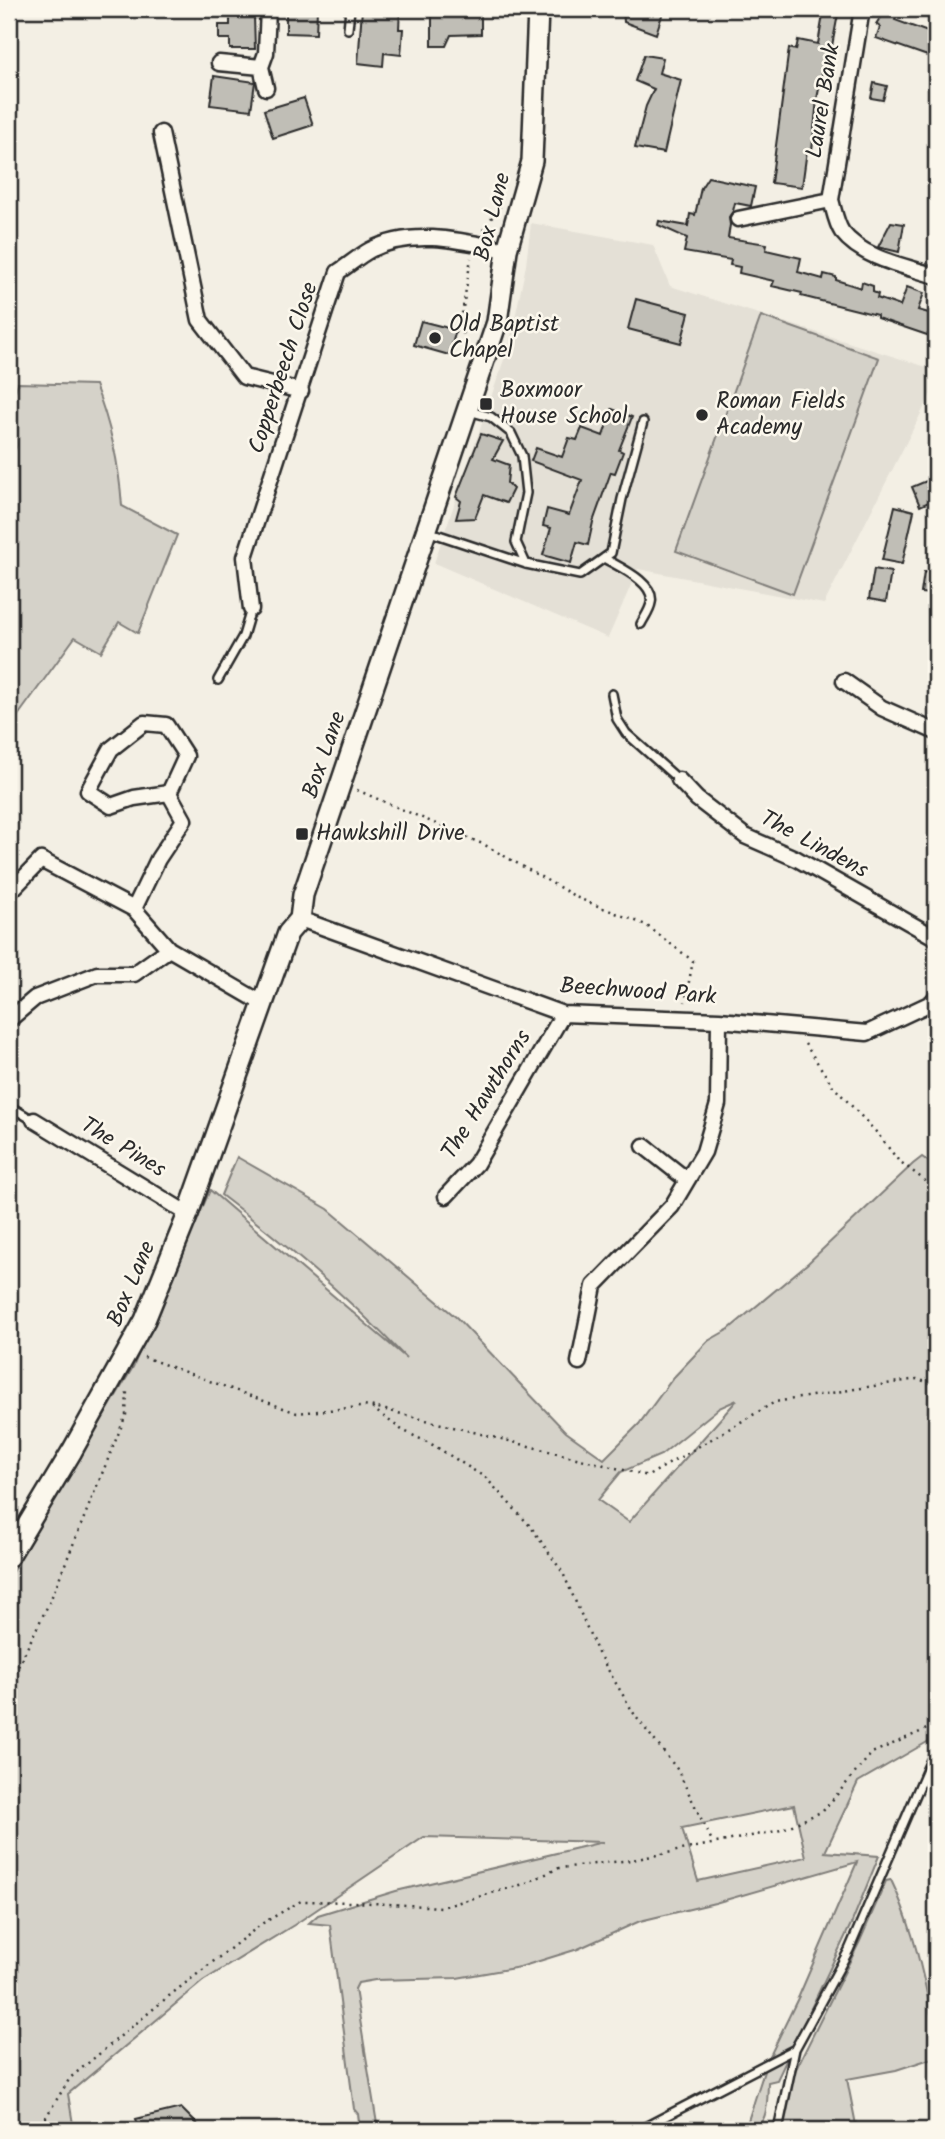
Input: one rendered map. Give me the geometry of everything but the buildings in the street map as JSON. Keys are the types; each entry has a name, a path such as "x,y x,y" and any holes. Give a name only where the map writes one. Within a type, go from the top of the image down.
{"main road":[{"name":"Box Lane","path":"9,1556 72,1451 145,1320 188,1214 288,933 300,919 303,895 497,323 507,250 532,161 538,9"}],"street":[{"path":"266,88 261,67 266,53 268,9"},
{"name":"Laurel Bank","path":"862,9 831,200 840,230 858,248 936,276"},
{"path":"219,63 261,67"},
{"path":"161,133 200,320 244,377 301,391"},
{"path":"738,219 831,200"},
{"name":"Copperbeech Close","path":"251,609 245,557 338,272 372,249 405,239 438,238 507,250"},
{"path":"844,681 882,708 936,732"},
{"path":"144,723 166,725 186,756 169,793 134,798 111,806 88,791 111,749 144,723"},
{"name":"The Lindens","path":"679,779 697,799 745,836 797,859 936,938"},
{"path":"134,909 158,859 184,820 169,793"},
{"path":"9,893 41,860 134,909 169,949 262,1003"},
{"name":"Beechwood Park","path":"300,919 563,1014 719,1020 867,1033 931,1003 936,997"},
{"path":"9,1020 35,998 97,974 134,974 169,949"},
{"name":"The Hawthorns","path":"446,1196 476,1164 563,1014"},
{"path":"579,1362 594,1286 672,1206 704,1152 718,1104 719,1020"},
{"name":"The Pines","path":"34,1120 188,1214"},
{"path":"644,1146 687,1180"}],"lane":[{"path":"348,29 350,9"},
{"path":"467,411 491,417 511,433 522,456 526,493 516,542 526,564"},
{"path":"426,531 526,564 580,575 611,552 643,422"},
{"path":"604,558 648,586 652,593 651,604 641,624"},
{"path":"218,680 243,636 251,609"},
{"path":"612,694 617,719 625,733 679,779"},
{"path":"9,1106 34,1120"},
{"path":"778,2130 795,2049 849,1950 936,1748"},
{"path":"639,2130 795,2049"}],"path":[{"path":"467,357 461,320 474,243 503,202"},
{"path":"341,783 485,845 578,898 646,925 693,961 681,1019"},
{"path":"794,1027 833,1086 898,1160 936,1189"},
{"path":"129,1351 297,1413 370,1406 648,1476 775,1402 918,1379 936,1385"},
{"path":"9,1685 50,1601 125,1415 127,1390"},
{"path":"370,1406 402,1430 433,1445 486,1478 531,1527 563,1573 598,1653 636,1717 677,1769 713,1843"},
{"path":"38,2130 70,2078 263,1923 301,1901 442,1907 524,1884 559,1868 632,1860 781,1830 823,1811 872,1753 936,1725"}],"shaded area":[{"name":"Roman Fields Academy","path":"531,223 653,245 670,286 936,370 936,384 824,604 638,569 608,638 434,563 510,342 526,265"},
{"path":"761,316 879,358 793,594 676,551"},
{"path":"18,383 95,385 113,444 122,506 177,535 138,633 119,622 101,652 75,637 9,728 9,465 17,445 10,432 9,408"},
{"path":"237,1157 328,1209 457,1318 566,1432 604,1459 639,1424 673,1378 708,1341 729,1329 808,1263 922,1157 936,1167 936,1737 858,1782 825,1852 879,1856 852,1922 777,2080 768,2082 766,2113 759,2125 753,2129 745,2130 767,2062 857,1862 715,1903 640,1921 578,1949 520,1967 457,1978 375,1980 358,1983 355,1989 378,2130 360,2130 358,2114 354,2109 330,1925 309,1923 318,1915 396,1891 603,1842 424,1837 294,1925 203,1981 68,2094 74,2130 9,2130 9,1577 133,1367 210,1190 406,1358 317,1273 221,1195","holes":["737,1400 629,1522 598,1500 621,1472 661,1455 719,1408","794,1805 806,1857 698,1881 682,1828"]},
{"path":"891,1880 921,1967 936,2057 896,2070 847,2079 857,2130 784,2130 786,2107 795,2071 860,1941 886,1881"}],"place":[{"name":"Old Baptist Chapel","path":"435,338"},
{"name":"Boxmoor House School","path":"486,404"},
{"name":"Roman Fields Academy","path":"702,415"},
{"name":"Hawkshill Drive","path":"302,834"}]}
